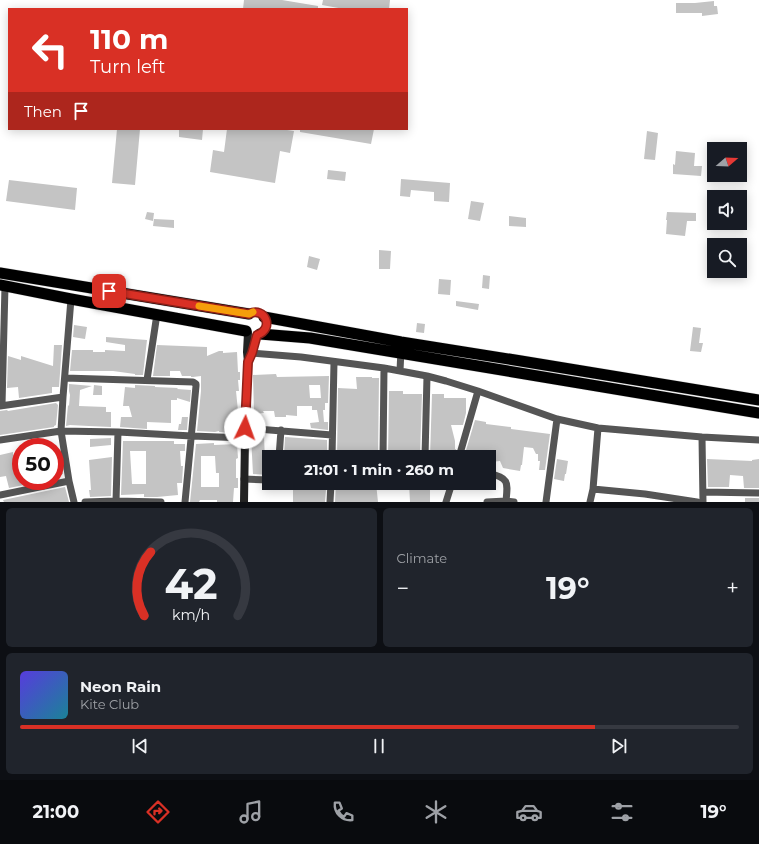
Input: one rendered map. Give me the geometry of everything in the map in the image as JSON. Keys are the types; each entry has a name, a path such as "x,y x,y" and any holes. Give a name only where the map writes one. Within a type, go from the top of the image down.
{"highway":[{"path":"0,273 249,314 252,312 259,313 264,317 267,323 263,332 253,333 243,324 249,314"},
{"path":"2,285 71,300 157,314 253,333 521,361 759,400"},
{"path":"264,317 401,348 759,413"}],"main road":[{"path":"248,362 252,353 253,333"},
{"path":"244,502 244,438 248,362 247,352 253,333"}],"street":[{"path":"2,285 1,406 63,397"},
{"path":"71,300 61,431 74,502"},
{"path":"147,380 157,314"},
{"path":"400,371 401,348"},
{"path":"252,353 301,357 384,368 427,376 478,391 557,419 598,428 702,437 759,440"},
{"path":"332,450 334,362"},
{"path":"383,450 384,368"},
{"path":"425,450 427,376"},
{"path":"65,378 193,382 196,384 185,502"},
{"path":"461,450 478,391"},
{"path":"546,502 557,419"},
{"path":"245,428 332,435"},
{"path":"590,502 593,489 598,428"},
{"path":"280,450 281,430"},
{"path":"0,440 61,431 244,438"},
{"path":"116,501 118,432"},
{"path":"702,437 703,502"},
{"path":"496,476 505,480 507,484 506,501"},
{"path":"244,480 262,480"},
{"path":"0,495 69,481"},
{"path":"593,489 645,494 697,502"},
{"path":"330,502 331,490"},
{"path":"446,502 450,490"},
{"path":"703,492 759,493"},
{"path":"643,502 645,494"},
{"path":"85,502 161,502"},
{"path":"487,502 514,502"}],"building":[{"path":"244,0 282,0 318,6 318,8 243,8"},
{"path":"323,0 390,0 389,8 338,8 322,5"},
{"path":"714,1 714,6 717,6 718,14 702,16 702,13 676,13 676,3"},
{"path":"117,130 140,130 135,185 112,183"},
{"path":"179,130 203,130 202,140 179,137"},
{"path":"227,130 294,131 290,153 280,151 275,183 210,172 213,150 224,152"},
{"path":"300,130 374,130 371,144 300,132"},
{"path":"647,131 658,133 655,160 644,159"},
{"path":"676,151 695,153 694,166 702,166 701,176 673,174 673,164 675,165"},
{"path":"328,170 346,172 345,181 327,179"},
{"path":"401,179 450,183 449,202 434,201 434,192 411,190 410,197 400,196"},
{"path":"9,180 77,188 75,210 6,201"},
{"path":"471,201 484,203 480,221 468,219"},
{"path":"147,212 154,213 153,221 145,219"},
{"path":"667,212 696,213 696,221 687,221 685,236 666,234"},
{"path":"509,216 526,218 526,227 509,226"},
{"path":"154,219 174,220 174,228 153,226"},
{"path":"379,250 391,251 390,269 379,269"},
{"path":"309,256 320,259 317,270 307,267"},
{"path":"483,275 490,276 489,289 482,288"},
{"path":"439,279 451,280 450,295 438,294"},
{"path":"456,301 479,304 478,310 456,306"},
{"path":"417,323 425,324 424,333 416,332"},
{"path":"74,325 87,327 85,339 73,337"},
{"path":"693,327 701,328 699,343 703,343 701,352 690,351"},
{"path":"106,337 147,340 143,375 113,371 70,371 72,350 93,350 93,352 105,352 105,350 125,351 125,345 106,342"},
{"path":"54,345 62,345 59,387 52,387 52,393 19,398 18,387 7,388 8,356 21,360 21,356 53,366"},
{"path":"157,345 207,347 207,356 219,351 223,351 223,353 237,352 240,380 238,380 239,391 236,391 238,411 237,433 197,431 201,376 182,376 180,371 170,371 170,376 153,376"},
{"path":"276,374 277,377 329,376 328,403 325,403 325,410 323,410 324,422 328,422 328,430 311,428 310,423 319,422 317,410 312,410 312,406 297,406 297,416 286,415 286,417 275,417 274,411 263,411 264,413 254,414 253,375","holes":["309,385 320,385 321,398 310,398"]},
{"path":"356,377 379,378 378,450 337,450 338,388 357,389"},
{"path":"69,384 92,386 80,390 79,406 106,407 106,412 111,412 111,427 66,426 70,395"},
{"path":"94,385 102,386 102,395 93,395"},
{"path":"135,385 191,390 190,402 177,398 177,400 171,400 171,423 147,422 147,429 120,427 121,417 132,417 129,406 123,406 125,387 135,388"},
{"path":"389,391 403,391 403,394 422,394 420,450 388,450"},
{"path":"432,394 444,394 444,398 466,398 466,413 463,425 451,425 456,450 430,450"},
{"path":"56,403 58,405 56,425 54,427 0,435 0,411"},
{"path":"182,417 188,417 187,430 178,430"},
{"path":"475,420 486,422 486,424 511,427 511,429 550,434 545,470 539,470 540,461 538,461 538,454 536,454 533,448 524,447 520,471 503,468 500,461 496,461 496,450 466,450"},
{"path":"264,436 265,450 262,450 262,475 253,474 251,437"},
{"path":"285,437 327,440 327,450 284,450"},
{"path":"111,438 111,445 90,447 90,439"},
{"path":"123,441 174,441 174,444 185,444 185,451 180,451 181,466 183,466 182,483 177,483 178,495 144,497 144,494 121,495","holes":["130,451 146,451 146,484 132,484"]},
{"path":"196,444 237,444 238,458 236,459 236,478 238,478 238,488 234,488 233,502 200,500 199,502 190,502","holes":["201,456 215,456 216,473 219,473 219,487 201,487"]},
{"path":"12,452 12,487 9,488 6,476 0,477 0,455"},
{"path":"112,457 111,496 90,497 89,460"},
{"path":"557,459 568,461 564,481 554,479"},
{"path":"707,459 752,461 759,459 759,488 744,488 743,476 730,475 729,487 708,487"},
{"path":"64,487 69,502 4,502 3,500 51,490 64,490"},
{"path":"293,490 326,490 325,502 293,502"},
{"path":"336,490 377,490 378,502 335,502"},
{"path":"409,490 430,490 430,502 410,502"},
{"path":"745,498 759,498 759,502 745,502"}],"slow traffic":[{"path":"199,306 249,314 253,312"}],"route":[{"path":"109,291 249,314 255,312 262,314 267,323 265,330 257,335 248,362 245,428"}]}
